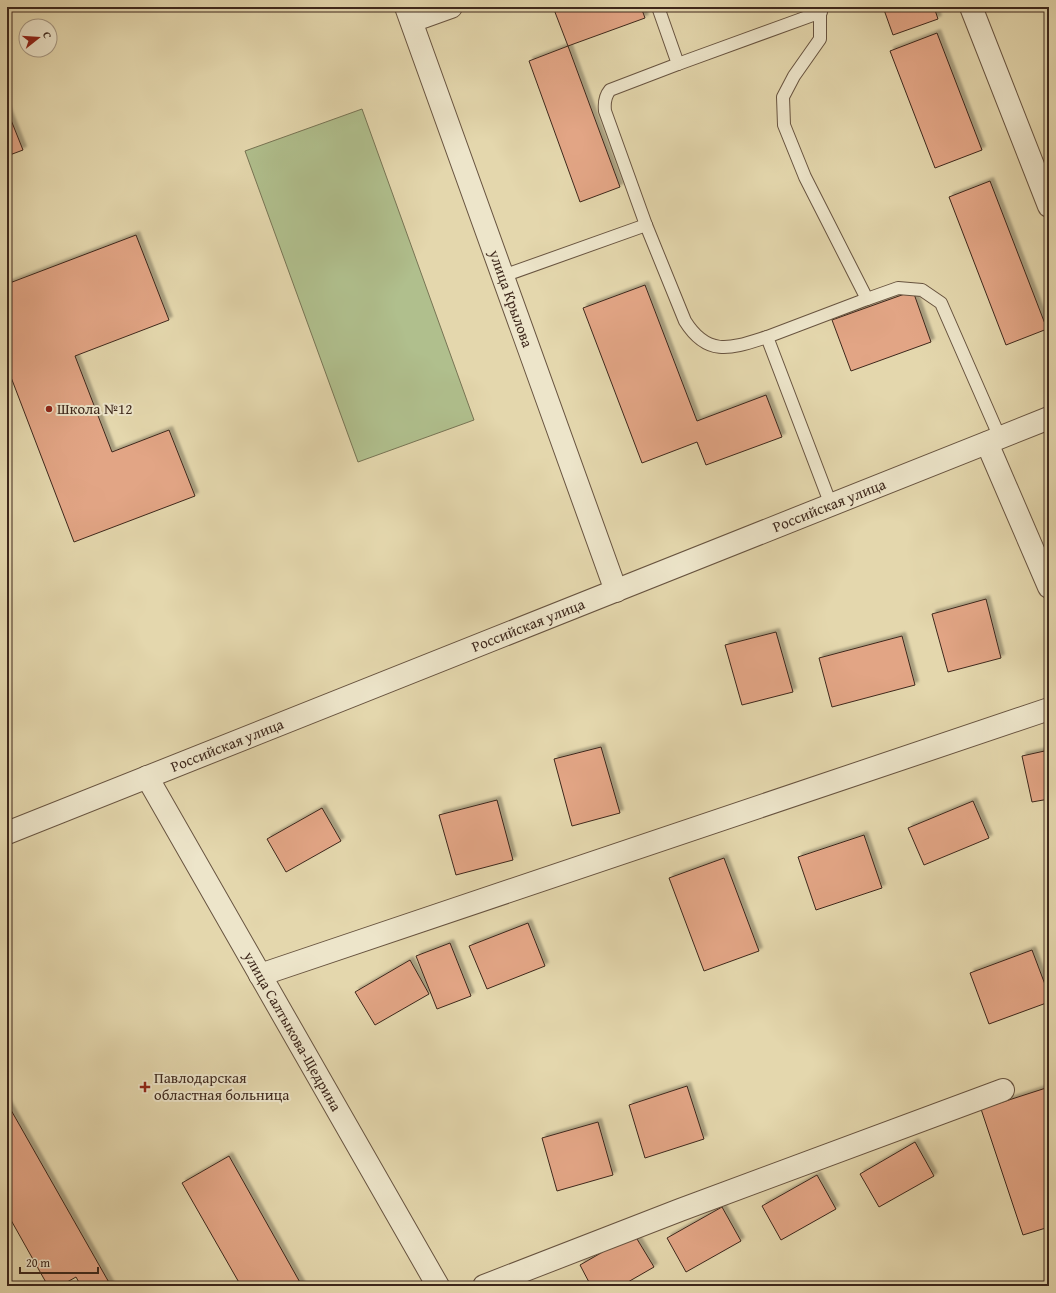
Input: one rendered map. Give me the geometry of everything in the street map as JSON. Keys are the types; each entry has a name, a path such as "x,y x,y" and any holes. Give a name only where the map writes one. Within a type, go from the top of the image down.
{"street":[{"path":"409,14 451,7"},
{"path":"971,7 1049,206"},
{"name":"улица Крылова","path":"409,14 616,591"},
{"name":"Российская улица","path":"7,832 1049,418"},
{"path":"993,441 1049,587"},
{"path":"260,975 1049,709"},
{"name":"улица Салтыкова-Щедрина","path":"147,777 438,1286"},
{"path":"484,1286 673,1213 1003,1090"}],"lane":[{"path":"658,7 678,64"},
{"path":"867,299 805,177 784,125 783,97 794,76 820,39 821,9 678,64 616,86 606,94 604,102 605,111 646,225 685,321 692,333 705,343 717,347 732,348 767,337 898,288 922,290 942,304 993,441"},
{"path":"503,276 646,225"},
{"path":"767,337 831,505"}],"green space":[{"path":"362,109 474,420 358,462 245,151"}],"building":[{"path":"553,7 641,7 645,18 568,46"},
{"path":"883,7 934,7 938,19 893,35"},
{"path":"937,33 982,150 935,168 890,51"},
{"path":"568,46 620,187 580,202 529,61"},
{"path":"7,110 23,150 7,156"},
{"path":"990,181 1047,329 1006,345 949,197"},
{"path":"136,235 169,320 75,356 112,452 169,430 195,496 74,542 9,372 7,373 7,284"},
{"path":"645,285 697,421 766,395 782,437 706,465 697,442 642,463 583,308"},
{"path":"913,291 931,342 851,371 832,320"},
{"path":"986,599 1001,658 948,672 932,614"},
{"path":"776,632 793,692 742,705 725,645"},
{"path":"902,636 915,685 832,707 819,658"},
{"path":"601,747 620,813 572,826 554,759"},
{"path":"1049,750 1049,799 1032,802 1022,756"},
{"path":"497,800 513,860 456,875 439,815"},
{"path":"973,801 989,838 924,865 908,828"},
{"path":"322,808 341,841 286,872 267,839"},
{"path":"864,835 882,888 816,910 798,857"},
{"path":"724,858 759,951 704,971 669,878"},
{"path":"528,923 545,966 487,989 469,946"},
{"path":"450,943 471,996 437,1009 416,956"},
{"path":"1032,950 1049,995 1049,1002 989,1024 970,973"},
{"path":"410,960 429,994 375,1025 355,992"},
{"path":"687,1086 704,1139 645,1158 629,1105"},
{"path":"1049,1087 1049,1227 1023,1235 981,1109"},
{"path":"7,1103 111,1286 81,1286 76,1277 60,1286 48,1286 7,1213"},
{"path":"598,1122 613,1175 557,1191 542,1138"},
{"path":"915,1142 934,1176 879,1207 860,1174"},
{"path":"229,1156 302,1286 241,1286 182,1183"},
{"path":"817,1175 836,1209 781,1240 762,1206"},
{"path":"722,1207 741,1241 686,1272 667,1238"},
{"path":"634,1234 654,1267 621,1286 591,1286 580,1265"}],"place":[{"name":"Школа №12","path":"49,409"},
{"name":"Павлодарская областная больница","path":"145,1087"}]}
